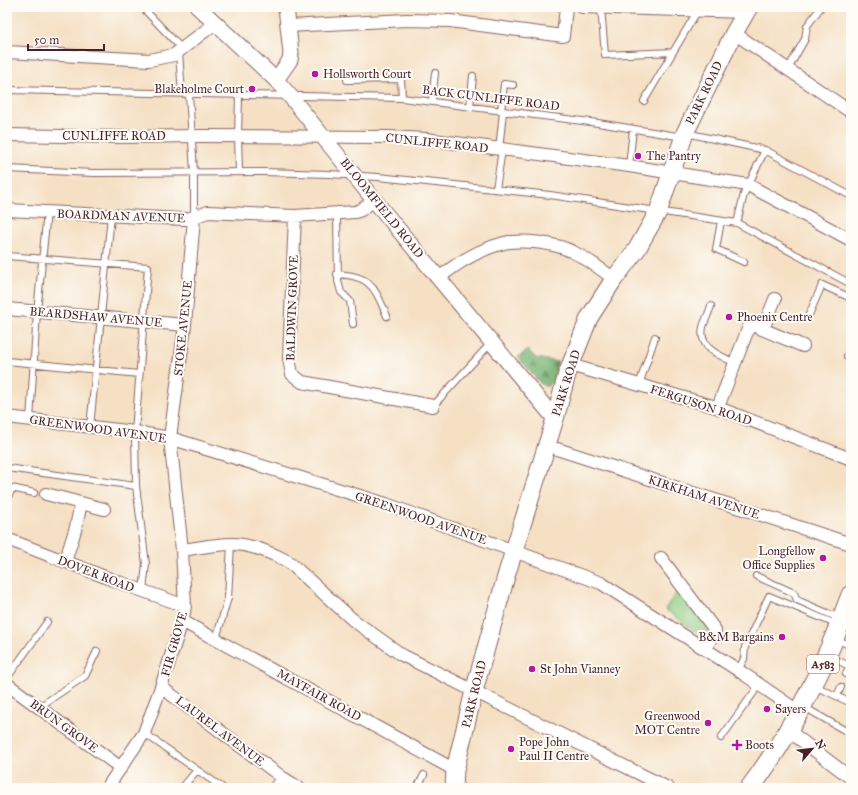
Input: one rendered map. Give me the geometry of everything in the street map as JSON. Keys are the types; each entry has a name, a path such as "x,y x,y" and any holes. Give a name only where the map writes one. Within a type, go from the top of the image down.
{"main road":[{"name":"PARK ROAD","path":"454,788 455,770 474,691 570,365 589,318 614,279 637,249 658,212 684,135 747,9"},
{"name":"A583","path":"750,788 789,731 839,637 851,595"}],"street":[{"name":"BLOOMFIELD ROAD","path":"198,7 214,24 276,80 290,96 555,419"},
{"path":"276,80 290,60 286,7"},
{"path":"288,26 407,20 450,21 563,36 566,7"},
{"path":"582,7 747,9"},
{"path":"7,52 149,60 174,56 214,24"},
{"path":"734,33 851,112"},
{"name":"CUNLIFFE ROAD","path":"7,135 119,137 388,136 411,138 629,166 748,185 851,240"},
{"name":"BOARDMAN AVENUE","path":"7,210 182,220 194,218 208,212 295,216 337,214 362,210 374,200"},
{"name":"BALDWIN GROVE","path":"295,216 289,359 292,374 302,382 432,406"},
{"name":"STOKE AVENUE","path":"170,438 185,325 194,218"},
{"path":"440,278 451,268 480,252 503,244 524,243 553,245 573,252 589,261 614,279"},
{"path":"763,329 775,299"},
{"name":"BEARDSHAW AVENUE","path":"7,309 185,325"},
{"path":"718,408 750,324 803,346"},
{"name":"FERGUSON ROAD","path":"570,365 718,408 851,459"},
{"name":"GREENWOOD AVENUE","path":"7,417 135,432 170,438 386,504 514,551 601,583 801,709"},
{"name":"FIR GROVE","path":"107,788 144,733 161,688 182,621 185,606 182,550 170,438"},
{"name":"KIRKHAM AVENUE","path":"557,449 851,544"},
{"path":"46,494 104,509"},
{"path":"65,562 76,527 81,503"},
{"name":"DOVER ROAD","path":"7,539 185,606"},
{"path":"182,550 231,544 262,550 289,562 353,620 402,656 668,788"},
{"path":"661,558 715,630 706,649"},
{"name":"MAYFAIR ROAD","path":"182,621 455,770"},
{"name":"BRUN GROVE","path":"7,684 121,768"},
{"name":"LAUREL AVENUE","path":"161,688 279,783 299,788"},
{"path":"789,731 851,778"}],"lane":[{"path":"142,7 180,50 182,94"},
{"path":"601,7 605,55 673,52"},
{"path":"788,69 805,38 807,26 821,7"},
{"path":"644,101 699,9"},
{"path":"432,101 435,73"},
{"path":"470,107 473,76"},
{"path":"347,80 401,80 402,98"},
{"path":"496,189 501,150 504,84 514,85"},
{"name":"BACK CUNLIFFE ROAD","path":"7,90 239,96 402,98 432,101 684,135 765,150 851,196"},
{"path":"189,94 194,172 194,218"},
{"path":"239,96 239,172"},
{"path":"629,166 633,128"},
{"path":"737,223 748,185 765,150"},
{"path":"7,168 94,173 239,172 329,174 550,195 737,223 851,284"},
{"path":"30,420 37,312 47,212"},
{"path":"337,214 338,281 341,292 351,303 353,324"},
{"path":"90,427 111,216"},
{"path":"721,221 716,249 744,262"},
{"path":"7,256 148,267 135,432 136,486 146,564 143,591"},
{"path":"337,274 349,275 369,282 376,292 387,316"},
{"path":"808,317 822,285 851,298"},
{"path":"711,306 703,328 704,342 715,353 736,363"},
{"path":"639,385 655,337"},
{"path":"432,406 492,342"},
{"path":"7,360 139,374"},
{"path":"7,468 136,486"},
{"path":"7,500 9,488 34,493"},
{"path":"216,639 228,598 231,544"},
{"path":"756,576 794,593 797,600 839,637 850,667 846,674"},
{"path":"738,670 744,659 745,647 769,596 839,637"},
{"path":"7,678 47,622"},
{"path":"38,706 85,676 97,651"},
{"path":"722,738 760,684"},
{"path":"813,686 851,702"},
{"path":"837,696 841,687"},
{"path":"801,709 851,734"},
{"path":"144,733 223,788"},
{"path":"182,788 197,770"},
{"path":"417,788 424,775"}],"green space":[{"path":"528,350 536,358 558,362 552,381 548,386 544,386 540,383 518,357"},
{"path":"680,588 709,628 704,638 665,609"}],"place":[{"name":"Hollsworth Court","path":"315,74"},
{"name":"Blakeholme Court","path":"252,89"},
{"name":"The Pantry","path":"638,156"},
{"name":"Phoenix Centre","path":"729,317"},
{"name":"Longfellow Office Supplies","path":"823,558"},
{"name":"B&M Bargains","path":"782,637"},
{"name":"St John Vianney","path":"532,669"},
{"name":"Sayers","path":"767,709"},
{"name":"Greenwood MOT Centre","path":"708,723"},
{"name":"Boots","path":"737,745"},
{"name":"Pope John Paul II Centre","path":"511,749"}]}
